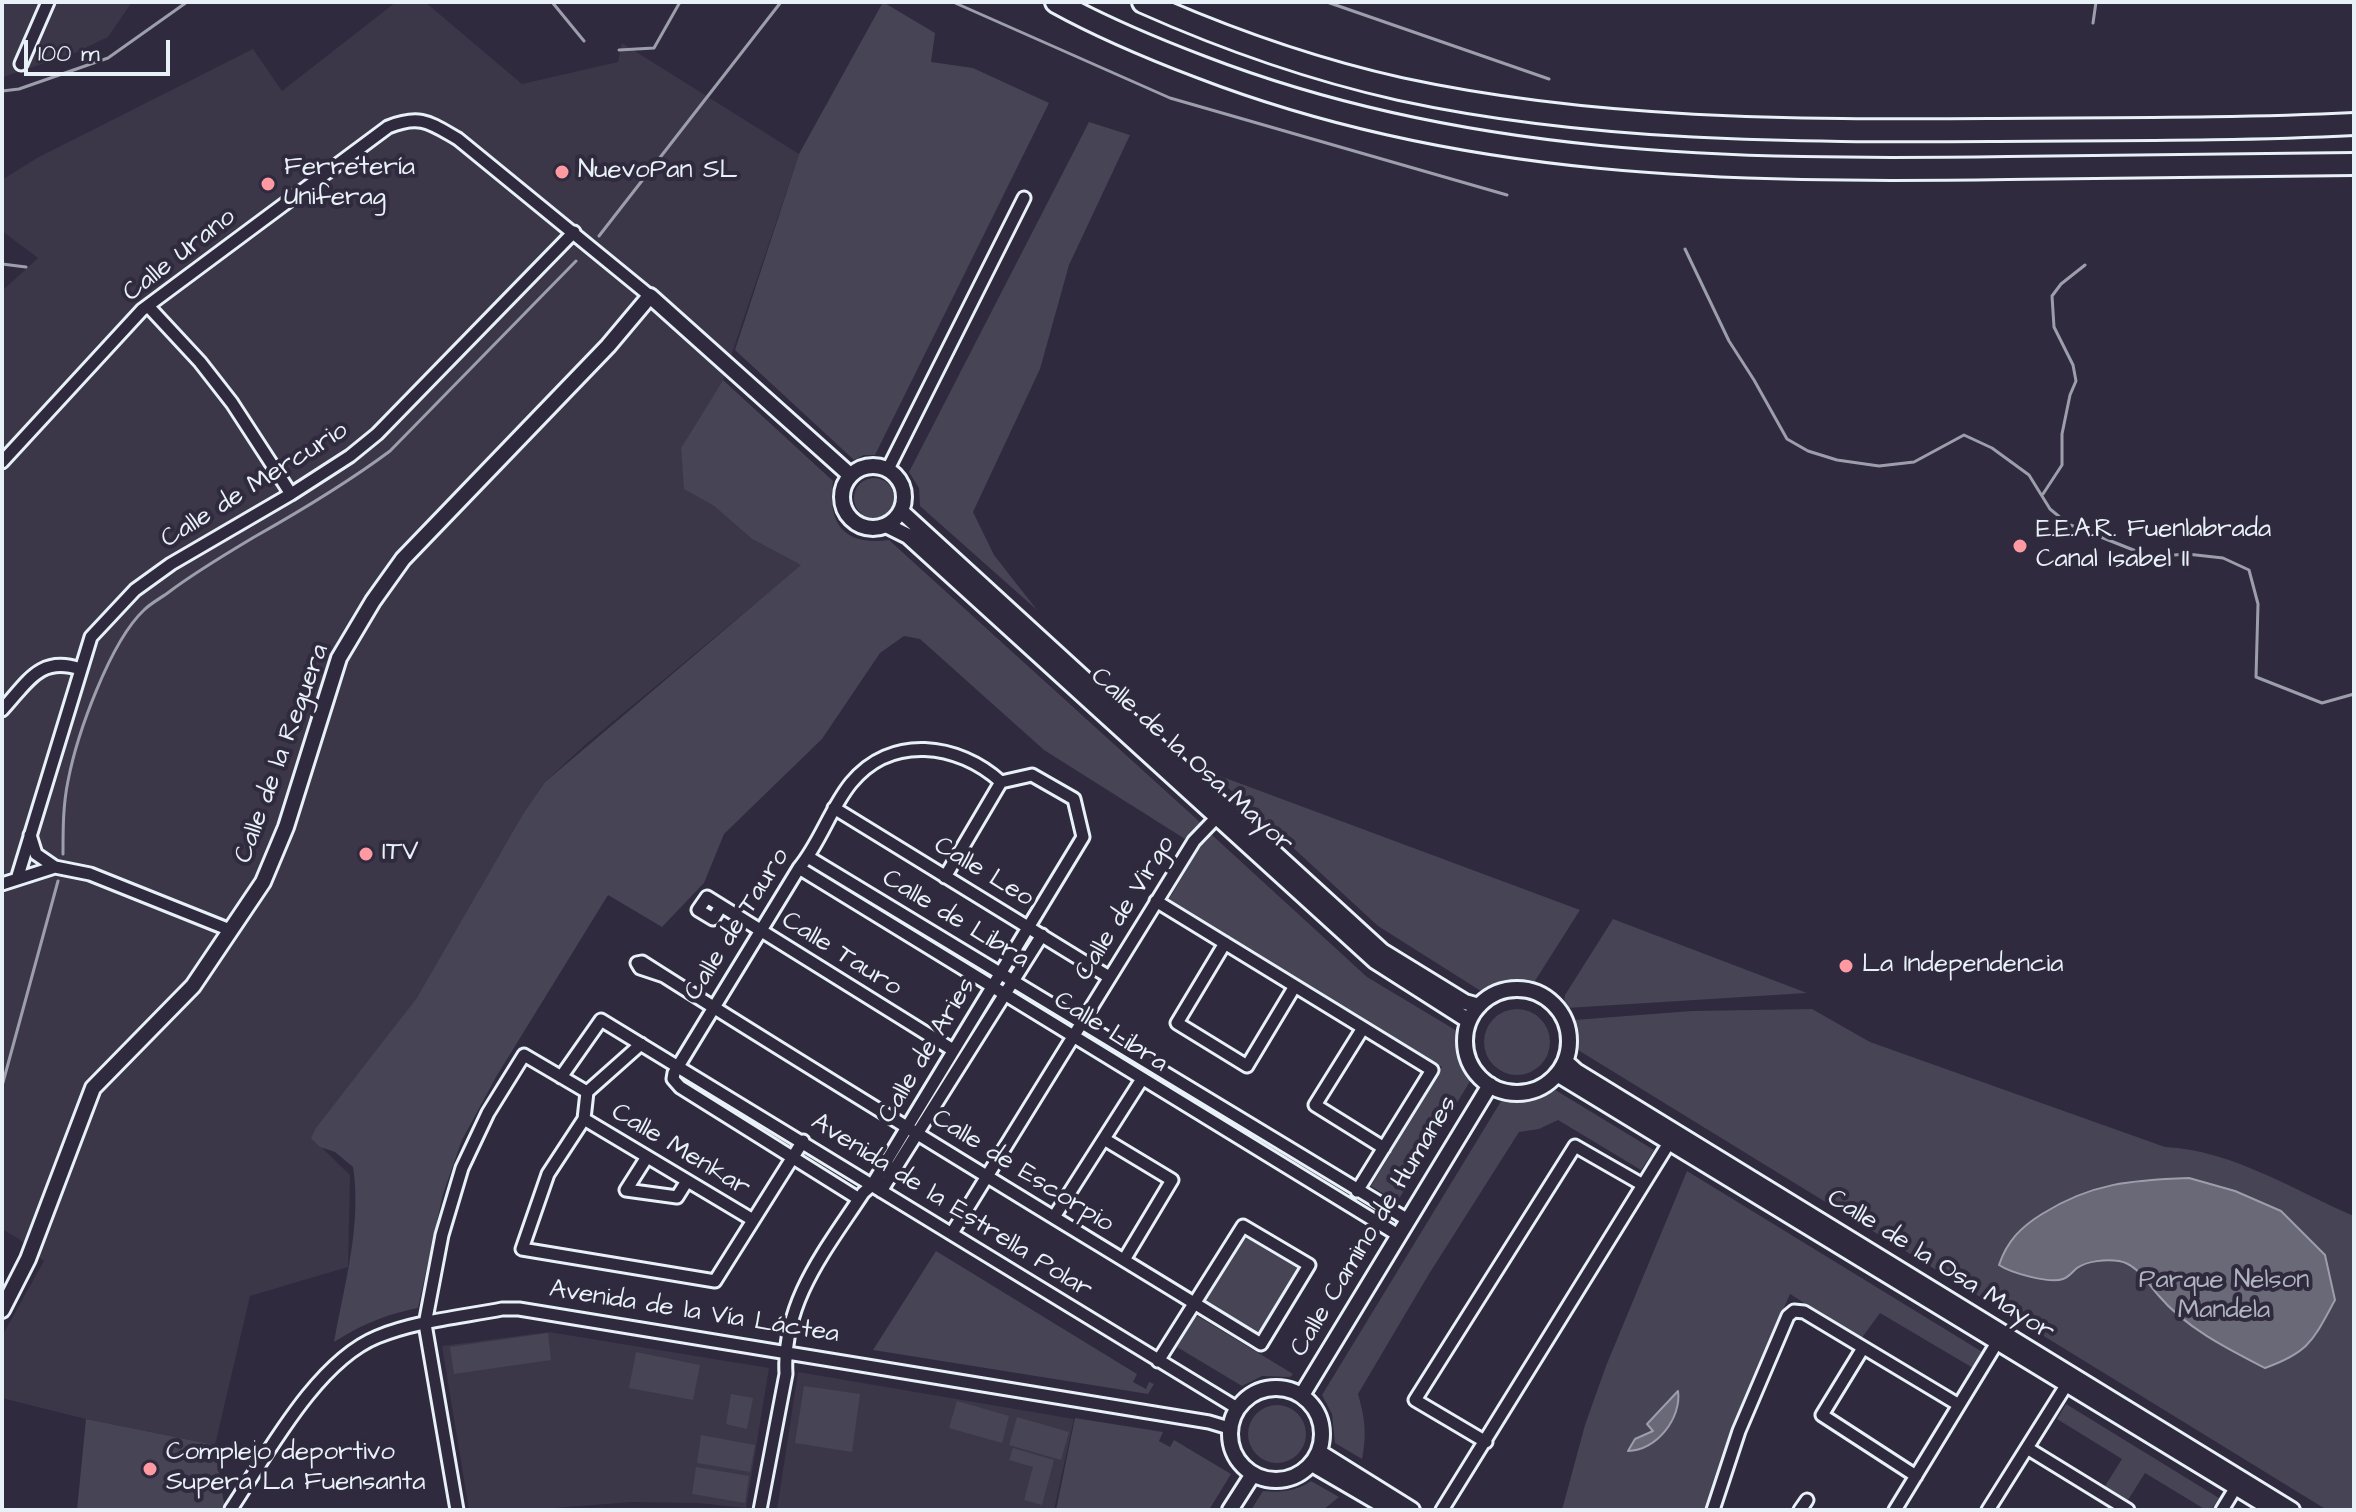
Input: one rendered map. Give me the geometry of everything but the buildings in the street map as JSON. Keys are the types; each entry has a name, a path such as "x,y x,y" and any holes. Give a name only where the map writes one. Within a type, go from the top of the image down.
{"highway":[{"path":"1056,2 1100,27 1254,88 1395,127 1521,150 1658,163 1773,168 1907,170 2354,164"},
{"path":"1143,2 1244,44 1344,75 1452,99 1538,113 1714,127 1833,131 2354,124"}],"street":[{"path":"21,64 48,2"},
{"name":"Calle Urano","path":"2,462 148,306 388,127 407,120 424,120 458,139 650,296"},
{"path":"888,469 1024,198"},
{"name":"Calle de Mercurio","path":"80,669 91,637 135,590 171,564 350,456 377,434 574,232"},
{"path":"650,296 850,475"},
{"name":"Calle de la Reguera","path":"2,1310 28,1259 93,1088 193,986 268,870 286,827 339,658 373,601 403,559 608,346 650,296"},
{"path":"148,306 200,362 232,403 291,494"},
{"path":"867,466 888,469 901,482 905,497 902,512 888,526 870,528 851,519 842,496 850,475 867,466"},
{"name":"Calle de la Osa Mayor","path":"902,512 1382,951 1465,1002 1479,1006"},
{"name":"Calle de la Osa Mayor","path":"888,526 908,536 1375,961 1469,1021"},
{"path":"2,710 44,667 60,663 80,669 17,879"},
{"path":"834,808 851,784 871,764 904,750 941,749 977,765 1001,782 945,877"},
{"name":"Calle de Aries","path":"912,1130 953,1050 1083,837 1074,799 1032,775 1001,782"},
{"name":"Calle de Tauro","path":"677,1065 808,857 834,808"},
{"name":"Calle Leo","path":"834,808 1109,977"},
{"name":"Calle de Virgo","path":"952,1233 1194,841 1217,817"},
{"path":"30,835 36,854 55,867 90,874 230,930"},
{"name":"Calle de Libra","path":"808,857 1408,1220"},
{"path":"2,884 55,867"},
{"name":"Calle Libra","path":"799,868 1398,1235"},
{"name":"Calle Tauro","path":"707,897 953,1050"},
{"path":"1156,901 1432,1070 1357,1191"},
{"name":"Calle de Aries","path":"760,1510 786,1374 784,1352 791,1315 801,1289 859,1199 876,1188 1042,935"},
{"path":"1225,943 1177,1023 1247,1066 1295,986"},
{"name":"Calle de Escorpio","path":"664,976 987,1177 1054,1217 1195,1304 1261,1344 1309,1265 1243,1226 1195,1304 1158,1361"},
{"path":"1514,989 1529,990 1543,996 1562,1015 1569,1035 1561,1067 1533,1090 1504,1091 1490,1085 1468,1057 1466,1033 1469,1021 1479,1006 1495,993 1514,989"},
{"name":"Avenida de la Estrella Polar","path":"561,1077 601,1020 1237,1408"},
{"path":"1363,1028 1315,1105 1384,1148"},
{"path":"641,1044 587,1092 584,1119 548,1174 522,1249 715,1281 803,1141"},
{"path":"457,1510 425,1324 442,1235 462,1168 488,1113 524,1055 587,1092"},
{"path":"677,1065 673,1079 677,1085 859,1199"},
{"name":"Calle de la Osa Mayor","path":"1561,1067 1669,1143 2273,1510"},
{"name":"Calle de la Osa Mayor","path":"1561,1067 1576,1071 2292,1510"},
{"path":"1054,1217 1142,1079"},
{"name":"Calle Camino de Humanes","path":"1302,1395 1490,1085"},
{"name":"Calle Menkar","path":"584,1119 753,1220"},
{"path":"1104,1139 1172,1180 1124,1260"},
{"path":"1442,1510 1669,1143"},
{"path":"1486,1442 1415,1400 1575,1146 1643,1185"},
{"path":"647,1157 626,1190 677,1197 687,1181"},
{"name":"Avenida de la Vía Láctea","path":"231,1509 305,1400 330,1369 356,1348 375,1338 425,1324 502,1309 519,1309 784,1352 1209,1422 1229,1428"},
{"path":"1713,1510 1739,1431 1788,1316 1794,1311 1804,1312 1959,1405"},
{"path":"1895,1510 1998,1341"},
{"path":"1863,1348 1822,1415 1916,1476"},
{"path":"1988,1510 2067,1384"},
{"path":"1274,1387 1302,1395 1321,1420 1322,1431 1315,1458 1299,1474 1284,1480 1268,1480 1253,1474 1234,1454 1230,1442 1229,1428 1237,1408 1246,1397 1274,1387"},
{"path":"2027,1448 2128,1510"},
{"path":"1315,1458 1391,1510"},
{"path":"1315,1458 1412,1510"},
{"path":"1230,1510 1253,1474"},
{"path":"2222,1510 2236,1487"}],"shaded area":[{"path":"2,2 132,2 108,37 75,53 3,77"},
{"path":"396,2 425,2 522,84 618,62 622,43 799,154 723,380 681,448 685,489 714,506 752,539 802,565 586,744 545,782 523,814 416,999 312,1138 350,1175 348,1267 250,1296 215,1445 86,1419 2,1398 2,1336 44,1261 2,1229 2,291 38,258 2,231 2,180 37,158 253,49 282,91"},
{"path":"549,1332 769,1368 746,1508 698,1503 631,1502 530,1510 469,1510 442,1346"},
{"path":"798,1372 1074,1419 1054,1510 777,1510"}],"green space":[{"path":"883,2 935,33 931,62 973,68 1049,103 875,455 864,455 854,460 735,350 799,154"},
{"path":"1089,122 1130,135 1069,265 1040,369 973,512 994,555 1037,610 920,506 919,488 909,472"},
{"path":"723,380 833,481 833,509 842,529 860,539 889,540 1202,824 1185,839 1044,750 920,639 904,636 880,653 822,739 724,834 704,883 662,927 608,895 496,1077 462,1140 443,1194 418,1308 374,1321 334,1342 351,1255 355,1189 353,1167 311,1138 316,1128 416,999 523,814 545,782 801,565 752,539 714,506 684,489 681,448"},
{"path":"874,478 888,484 894,498 888,512 874,518 860,512 854,498 860,484"},
{"path":"1212,773 1580,910 1533,984 1508,982 1484,993 1378,926"},
{"path":"1212,835 1367,977 1457,1031 1461,1058 1472,1078 1397,1202 1371,1186 1442,1067 1168,901 1200,847"},
{"path":"1613,919 1807,993 1567,1008 1565,995"},
{"path":"1517,1009 1530,1011 1540,1019 1548,1029 1548,1055 1540,1065 1530,1073 1517,1075 1504,1073 1494,1065 1486,1055 1484,1042 1486,1029 1494,1019 1504,1011"},
{"name":"Parque Nelson Mandela","path":"1812,1009 1870,1042 2165,1147 2214,1155 2238,1163 2354,1216 2354,1510 2327,1510 1578,1050 1574,1020 1692,1011"},
{"path":"1552,1088 1654,1150 1641,1170 1558,1120 1539,1129 1519,1132 1358,1394 1364,1426 1362,1459 1335,1443 1332,1414 1322,1395 1503,1098 1529,1099"},
{"path":"1687,1171 1984,1353 1973,1368 1880,1313 1861,1339 1790,1294 1758,1368 1707,1510 1562,1510 1585,1425 1606,1366"},
{"path":"1245,1237 1299,1269 1259,1335 1205,1302"},
{"path":"936,1251 1137,1374 1133,1382 1146,1389 1149,1382 1154,1384 1148,1394 873,1350"},
{"path":"1196,1315 1293,1374 1290,1377 1262,1376 1242,1386 1177,1347"},
{"path":"548,1333 551,1360 454,1374 450,1347"},
{"path":"636,1352 700,1365 693,1400 629,1388"},
{"path":"804,1386 860,1394 852,1452 795,1443"},
{"path":"731,1394 753,1398 747,1429 726,1424"},
{"path":"957,1401 1009,1416 1002,1443 949,1428"},
{"path":"2066,1404 2219,1498 2211,1510 2206,1510 2145,1473 2128,1500 2105,1486 2122,1459 2057,1419"},
{"path":"1277,1405 1298,1413 1306,1434 1298,1455 1277,1463 1256,1455 1248,1434 1256,1413"},
{"path":"1017,1417 1069,1432 1061,1460 1009,1445"},
{"path":"1075,1418 1163,1432 1159,1441 1170,1447 1174,1440 1231,1474 1209,1510 1056,1510"},
{"name":"Complejo deportivo Supera La Fuensanta","path":"86,1419 215,1445 225,1510 77,1510"},
{"path":"701,1435 755,1445 750,1472 697,1463"},
{"path":"1013,1448 1054,1460 1042,1505 1024,1500 1033,1467 1009,1460"},
{"path":"696,1467 749,1476 745,1503 692,1494"},
{"path":"1311,1481 1339,1497 1323,1510 1251,1510 1263,1491 1288,1490"}],"water":[{"path":"2189,1178 2235,1191 2281,1211 2325,1255 2335,1300 2309,1343 2292,1356 2265,1368 2222,1345 2182,1318 2136,1270 2119,1261 2091,1262 2057,1280 2031,1277 1999,1265 2006,1249 2021,1230 2060,1204 2112,1185"},
{"path":"1678,1391 1676,1412 1665,1431 1648,1445 1628,1451 1635,1439 1653,1431 1647,1424"}],"waterway":[{"path":"2,91 19,89 108,58 187,2"},
{"path":"552,2 584,41"},
{"path":"619,50 654,48 680,2"},
{"path":"599,236 781,2"},
{"path":"953,2 1170,98 1507,195"},
{"path":"1327,2 1549,79"},
{"path":"2093,23 2096,2"},
{"path":"1685,249 1729,341 1787,439 1808,451 1837,460 1879,466 1914,462 1964,435 1992,448 2029,475 2050,509 2068,524 2141,553 2223,558 2249,570 2258,604 2256,677 2322,703 2354,694"},
{"path":"63,854 66,790 72,761 107,666 131,625 147,607 190,577 324,496 390,451 576,261"},
{"path":"2,264 26,267"},
{"path":"2043,494 2062,465 2062,434 2076,381 2073,365 2054,327 2052,296 2061,284 2085,265"},
{"path":"2,1086 58,881"}],"place":[{"name":"NuevoPan SL","path":"562,172"},
{"name":"Ferretería Uniferag","path":"268,184"},
{"name":"E.E.A.R. Fuenlabrada Canal Isabel II","path":"2020,546"},
{"name":"ITV","path":"366,854"},
{"name":"La Independencia","path":"1846,966"},
{"name":"Complejo deportivo Supera La Fuensanta","path":"150,1469"}]}
